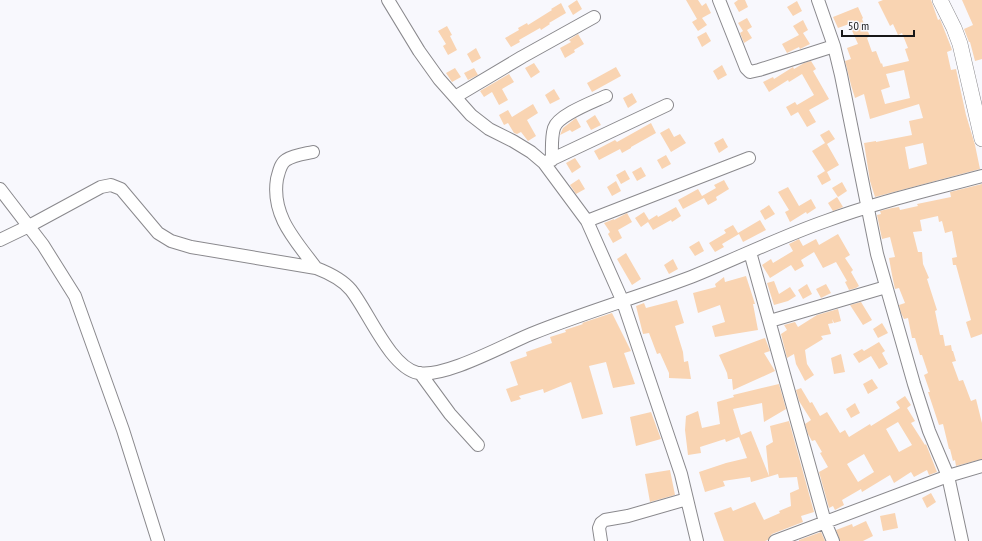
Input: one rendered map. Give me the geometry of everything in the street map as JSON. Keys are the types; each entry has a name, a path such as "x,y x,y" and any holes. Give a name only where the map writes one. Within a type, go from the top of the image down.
{"main road":[{"path":"940,0 960,44 982,139"}],"street":[{"path":"388,0 439,79 471,115 489,129 513,141 548,162 587,221 623,302 680,474 697,541"},
{"path":"719,0 746,68 750,72 834,46"},
{"path":"818,0 834,46 842,75 867,207 886,287 926,424 948,476 962,541"},
{"path":"455,97 522,57 594,17"},
{"path":"548,162 554,127 561,119 606,96"},
{"path":"548,162 667,105"},
{"path":"313,152 294,156 286,160 279,169 276,183 278,210 283,222 316,268"},
{"path":"587,221 749,158"},
{"path":"0,240 30,226 101,187 111,185 121,189 158,234 171,241 191,247 316,268 329,273 350,289 388,348 400,363 410,370 420,373 432,373 450,369 532,334 691,277 826,221 867,207 982,176"},
{"path":"0,189 30,226 75,296 123,430 158,541"},
{"path":"750,252 825,522 833,541"},
{"path":"770,321 886,287"},
{"path":"420,373 450,414 478,445"},
{"path":"775,541 948,476 982,466"},
{"path":"601,541 599,528 601,523 605,520 628,516 687,499"}],"building":[{"path":"577,0 582,9 573,15 568,6"},
{"path":"686,0 698,0 702,6 706,3 711,13 702,18 707,25 698,31 692,22 697,19"},
{"path":"738,0 745,0 748,7 739,12 734,3"},
{"path":"883,0 931,0 938,20 940,19 952,50 947,52 951,70 956,69 980,169 875,197 870,181 864,143 912,135 909,121 923,118 919,104 870,119 864,94 855,98 845,61 851,59 847,48 858,44 849,24 838,28 833,17 858,7 870,36 867,38 872,52 876,51 883,67 909,61 905,49 908,48 902,33 898,35 893,24 890,26 878,2","holes":["904,70 910,98 885,104 881,90 890,87 886,74","923,143 927,164 909,169 905,147"]},
{"path":"962,0 982,0 982,59 975,61 970,42 964,29 973,25"},
{"path":"797,1 802,11 793,16 787,7"},
{"path":"561,3 566,13 549,23 550,24 541,30 540,28 519,40 520,42 511,47 505,38 519,30 518,28 527,23 528,25"},
{"path":"747,18 752,27 747,30 752,38 744,43 740,33 743,31 738,23"},
{"path":"803,20 808,30 803,33 810,44 800,49 799,47 787,53 782,44 799,35 793,26"},
{"path":"447,26 457,50 448,55 443,46 446,44 438,31"},
{"path":"706,32 711,41 702,47 697,37"},
{"path":"578,34 584,44 565,58 560,48 571,42 569,40"},
{"path":"476,48 481,58 472,63 467,54"},
{"path":"811,61 816,69 813,71 829,99 809,110 816,122 807,127 798,112 791,116 786,107 795,102 797,105 814,95 802,74 789,82 788,80 769,92 763,82 773,77 774,79 793,67 794,69"},
{"path":"534,63 540,72 531,78 525,68"},
{"path":"722,65 727,75 718,80 713,71"},
{"path":"616,67 621,76 592,92 587,83"},
{"path":"455,68 461,77 452,82 446,73"},
{"path":"474,68 478,75 468,80 464,73"},
{"path":"509,74 514,82 502,89 508,100 499,105 492,92 484,97 480,91"},
{"path":"554,89 560,99 550,104 545,95"},
{"path":"632,93 637,102 628,108 623,98"},
{"path":"533,104 538,113 527,120 536,136 528,141 521,132 517,134 514,133 508,123 504,125 499,115 508,110 512,117"},
{"path":"595,115 601,125 591,130 586,121"},
{"path":"576,118 581,127 572,132 570,130 560,135 563,128"},
{"path":"651,123 656,133 622,153 620,149 599,160 594,151 615,140 617,142"},
{"path":"669,128 674,137 680,134 686,143 671,152 660,133"},
{"path":"829,130 835,139 827,144 839,165 827,172 831,180 822,185 817,176 825,171 812,151 825,143 820,135"},
{"path":"723,138 728,147 719,153 714,143"},
{"path":"666,155 671,164 662,169 657,160"},
{"path":"575,158 581,167 572,173 566,163"},
{"path":"641,167 646,176 637,181 632,172"},
{"path":"625,170 630,179 621,184 616,175"},
{"path":"579,179 585,189 576,194 570,185"},
{"path":"724,180 729,189 716,197 717,200 708,205 704,198 683,209 678,200 698,189 702,196 716,188 714,185"},
{"path":"616,181 621,191 612,196 607,187"},
{"path":"842,182 847,191 838,197 832,188"},
{"path":"982,184 982,334 971,338 966,322 971,320 956,265 953,265 952,258 957,257 952,231 945,233 942,221 939,222 938,216 920,220 922,231 913,232 918,252 922,252 923,264 929,278 927,279 937,310 935,311 940,335 943,335 945,346 951,345 956,361 952,362 959,381 963,380 971,401 976,399 982,423 982,459 956,466 955,460 953,461 949,449 943,424 939,425 928,392 930,392 924,375 928,373 922,355 920,355 915,338 912,338 908,318 904,319 901,313 899,305 905,303 899,288 895,289 889,258 895,257 890,237 882,239 877,215 881,214 880,211 892,208 899,207 900,210 918,206 917,204 951,197 950,192"},
{"path":"788,187 799,206 811,199 816,208 807,214 806,212 790,222 785,212 789,210 778,192"},
{"path":"837,197 843,207 833,211 828,203"},
{"path":"769,205 775,214 765,220 760,211"},
{"path":"676,207 681,216 672,222 671,220 653,230 648,222 641,227 635,218 644,212 649,220 657,215 658,217"},
{"path":"627,213 632,222 618,230 622,238 613,243 608,234 610,232 604,223 614,220"},
{"path":"760,220 766,230 743,242 739,234 722,244 724,247 715,252 709,243 726,233 724,230 733,225 738,233"},
{"path":"838,234 850,255 845,258 853,270 851,272 859,286 856,288 849,290 845,282 847,281 836,262 823,268 814,252 801,260 804,266 795,271 791,265 770,278 762,265 771,259 773,263 793,251 789,244 799,239 803,246 816,239 819,245"},
{"path":"699,241 704,251 695,256 689,247"},
{"path":"626,253 641,279 632,285 617,259"},
{"path":"673,259 678,269 669,274 664,265"},
{"path":"746,276 755,304 753,304 758,330 715,337 712,326 725,322 720,305 698,313 693,293 716,287 715,284 724,277 725,282"},
{"path":"774,281 779,294 790,287 796,296 788,301 774,305 767,283"},
{"path":"807,284 812,294 803,299 798,290"},
{"path":"826,284 831,293 821,298 816,289"},
{"path":"677,300 684,323 675,326 683,352 684,362 688,361 691,379 669,378 669,373 660,353 657,354 649,333 643,334 636,306 644,303 646,308"},
{"path":"861,302 872,320 863,325 850,305"},
{"path":"838,309 841,321 834,323 832,319 833,323 828,324 831,334 821,336 823,339 805,350 807,364 814,375 805,381 796,364 794,354 787,358 781,334 787,330 784,325 795,322 798,327 817,315"},
{"path":"612,313 631,351 624,353 635,384 613,388 606,362 589,366 603,414 582,419 571,382 544,393 543,389 519,396 521,399 511,402 506,389 518,385 510,362 527,356 526,352 552,343 550,337 566,332 565,330 583,324 582,323"},
{"path":"882,323 888,333 878,338 873,329"},
{"path":"765,338 770,351 764,353 775,371 733,390 732,379 728,379 719,355"},
{"path":"879,342 885,351 882,353 888,364 879,369 871,356 859,363 853,354 862,349 864,351"},
{"path":"841,354 845,372 834,374 831,358"},
{"path":"872,379 878,388 868,394 863,384"},
{"path":"779,384 786,409 764,422 762,403 733,409 741,435 751,431 769,476 766,446 773,442 770,426 789,421 814,512 801,516 803,522 772,534 768,540 765,541 724,541 714,513 731,507 733,511 755,502 764,520 791,506 790,493 799,489 797,477 779,478 778,474 751,482 750,477 723,481 725,486 705,492 699,472 747,458 739,437 726,442 725,439 700,447 701,453 688,455 685,430 686,416 698,411 702,428 720,424 717,402 734,397 733,395"},
{"path":"801,388 810,403 812,402 820,416 827,412 840,433 845,430 849,437 870,424 871,426 900,408 896,402 905,396 911,405 907,408 915,421 911,423 925,445 926,444 937,472 929,475 927,470 914,477 911,472 894,483 890,475 862,492 861,489 842,500 844,505 835,510 833,506 829,508 819,472 828,467 815,440 812,441 808,434 805,424 811,420 799,401 796,390","holes":["898,422 912,445 899,452 886,429","864,454 874,472 858,482 847,464"]},
{"path":"855,403 860,413 851,418 846,409"},
{"path":"651,412 661,439 636,446 630,417"},
{"path":"670,470 675,495 650,502 645,474"},
{"path":"931,493 936,502 927,508 922,498"},
{"path":"895,513 898,528 883,531 880,516"},
{"path":"866,521 873,536 863,541 840,541 836,530 852,524 853,527"},
{"path":"821,532 825,541 799,541 799,540"}]}
